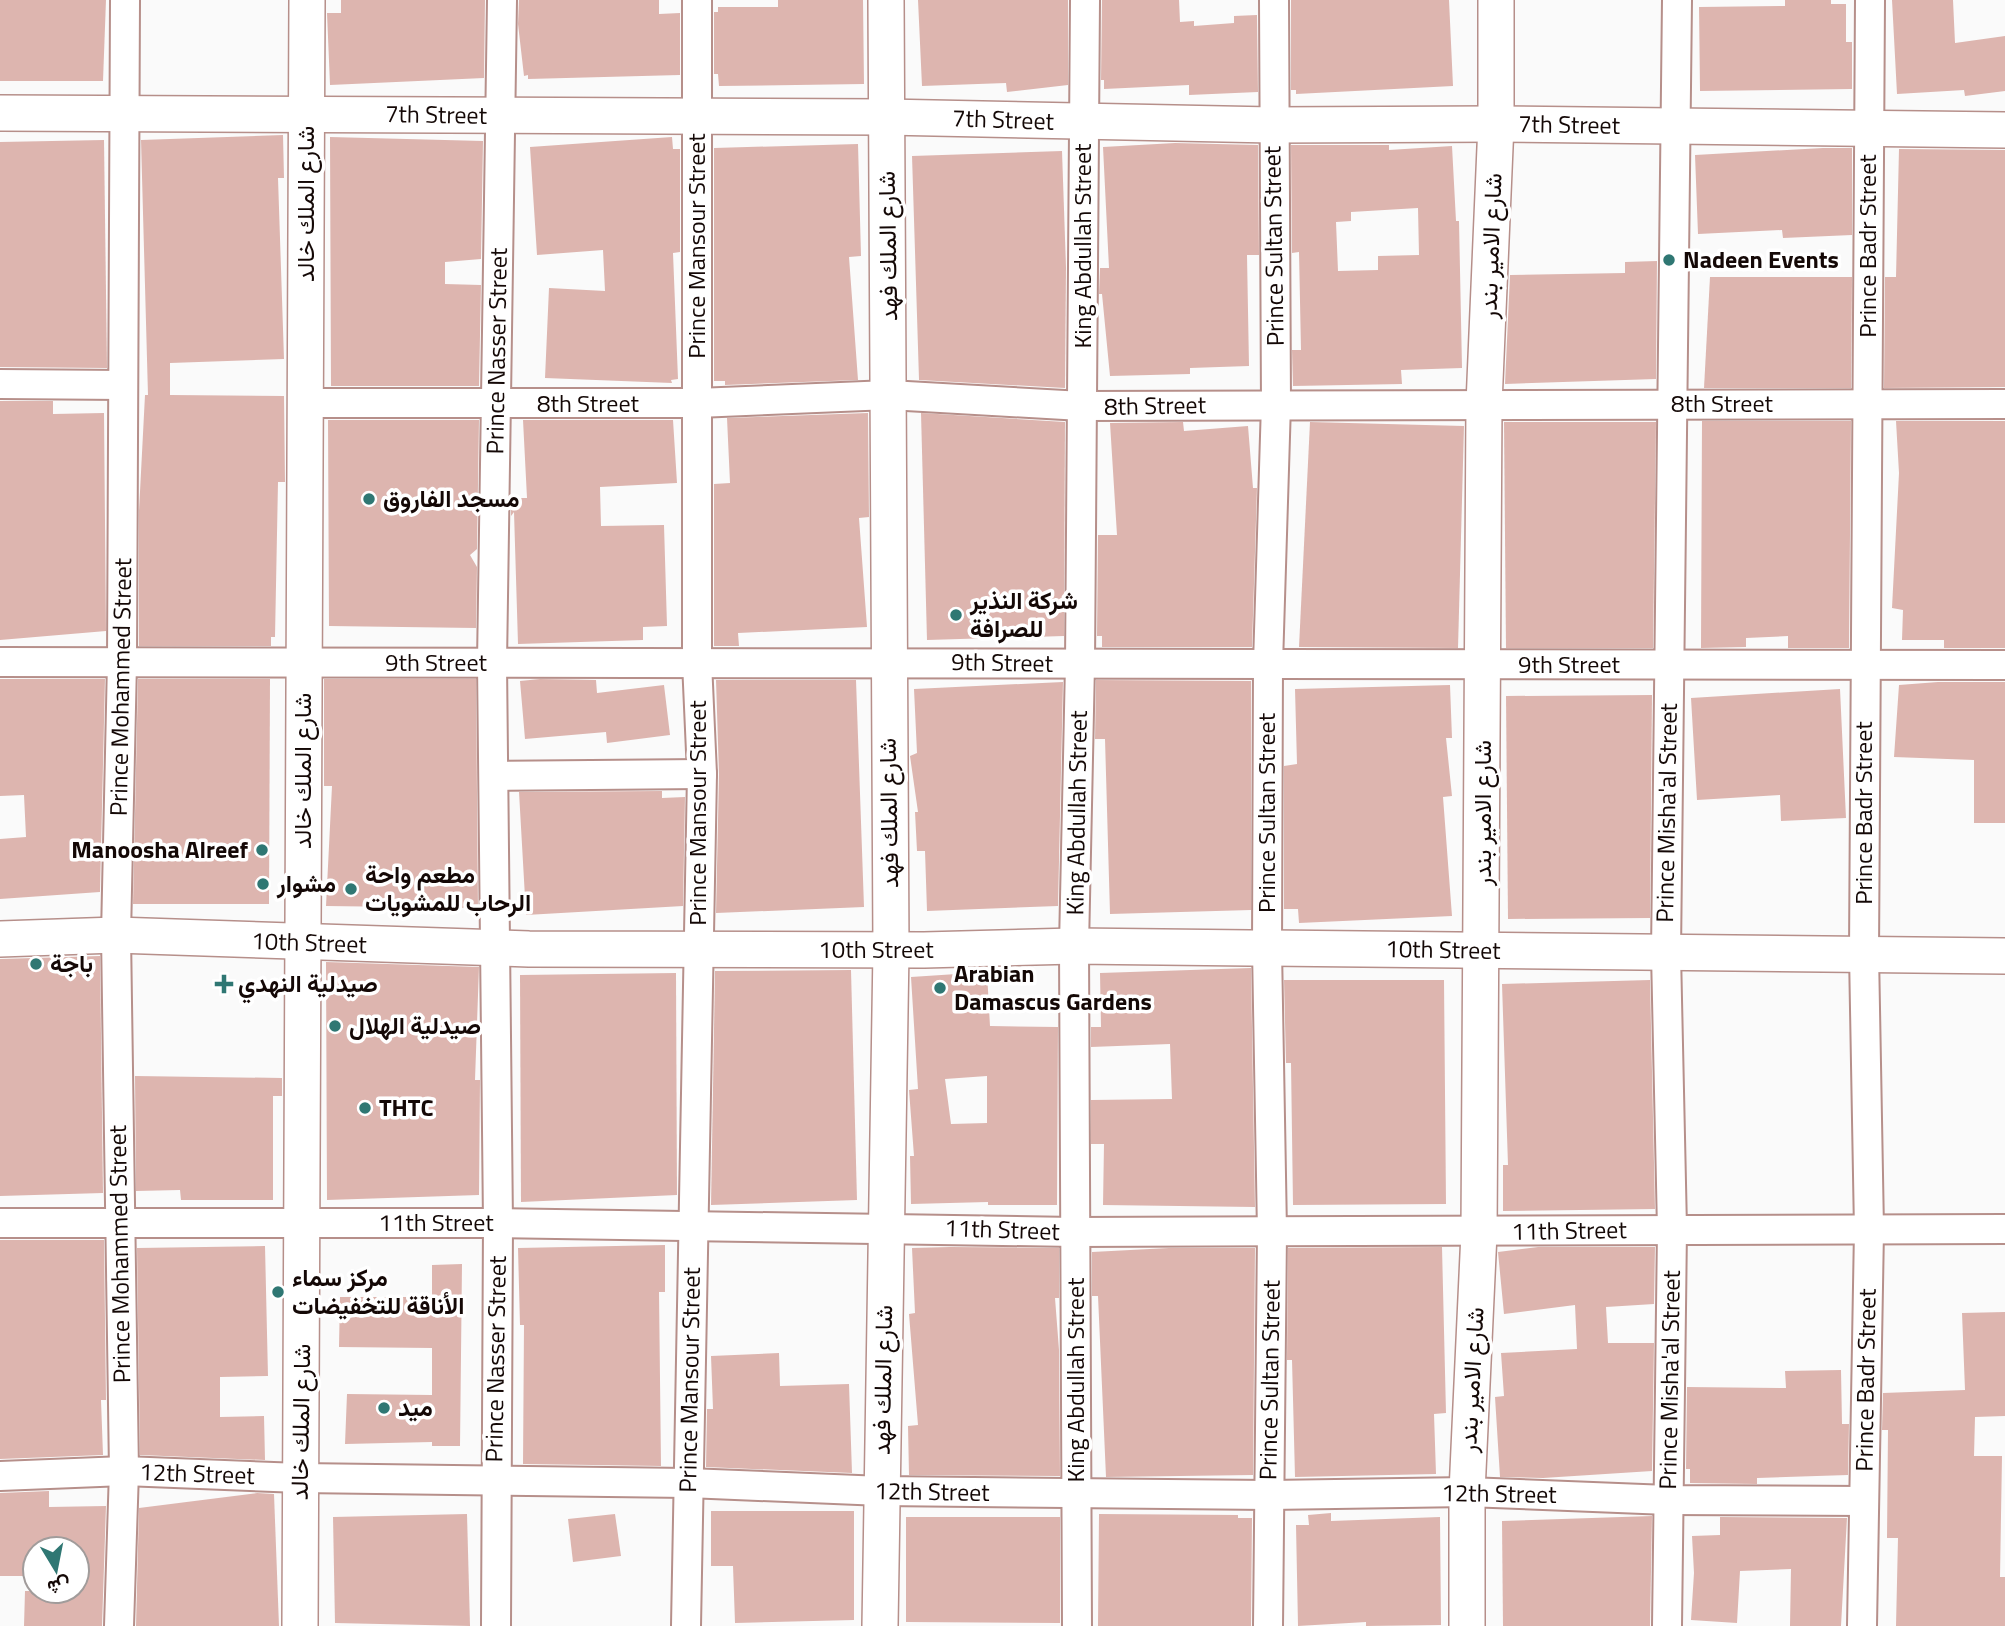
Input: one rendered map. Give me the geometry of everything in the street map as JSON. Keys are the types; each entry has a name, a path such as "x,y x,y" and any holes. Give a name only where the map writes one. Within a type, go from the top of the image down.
{"street":[{"name":"Prince Mohammed Street","path":"118,1626 124,1471 116,935 122,662 125,0"},
{"name":"شارع الملك خالد","path":"300,1626 307,0"},
{"name":"Prince Nasser Street","path":"496,1626 498,1223 492,663 502,0"},
{"name":"Prince Mansour Street","path":"686,1626 702,775 697,663 697,0"},
{"name":"شارع الملك فهد","path":"880,1626 891,950 886,0"},
{"name":"King Abdullah Street","path":"1077,1626 1074,946 1080,664 1085,0"},
{"name":"Prince Sultan Street","path":"1268,1626 1272,1232 1267,949 1268,664 1276,404 1274,0"},
{"name":"شارع الامير بندر","path":"1467,1626 1467,1492 1479,1233 1483,951 1484,404 1496,124 1496,0"},
{"name":"Prince Misha'al Street","path":"1667,1626 1672,1229 1665,953 1677,0"},
{"name":"Prince Badr Street","path":"1863,1626 1869,1230 1864,953 1870,0"},
{"name":"7th Street","path":"0,113 886,117 1273,125 1496,124 2005,130"},
{"path":"0,384 123,385"},
{"name":"8th Street","path":"305,403 697,403 889,394 1082,406 2005,404"},
{"name":"9th Street","path":"0,662 2005,665"},
{"path":"494,776 702,775"},
{"name":"10th Street","path":"0,939 116,935 496,949 891,950 1074,946 2005,956"},
{"name":"11th Street","path":"0,1223 498,1223 1074,1232 1479,1233 1672,1229 2005,1229"},
{"name":"12th Street","path":"0,1476 124,1471 300,1478 688,1483 882,1491 1269,1495 1467,1492 1668,1500 1864,1501"}],"building":[{"path":"0,0 106,0 103,81 0,81"},
{"path":"341,0 485,0 484,78 330,85 327,13 341,13"},
{"path":"519,0 659,0 659,14 680,13 680,75 528,79 528,75 524,76 518,24"},
{"path":"778,0 863,0 864,84 719,86 718,74 714,74 714,12 718,12 718,7 778,7"},
{"path":"918,0 1068,0 1068,85 1007,92 1006,83 922,86"},
{"path":"1102,0 1179,0 1180,22 1194,21 1194,26 1234,23 1234,16 1257,15 1258,92 1189,95 1189,85 1104,89 1104,80 1101,80"},
{"path":"1291,0 1449,0 1453,86 1296,94 1296,90 1291,90"},
{"path":"1785,0 1831,0 1831,4 1846,4 1846,42 1852,42 1852,89 1700,91 1699,7 1785,6"},
{"path":"1892,0 1953,0 1955,43 2005,36 2005,91 1965,96 1964,90 1897,94"},
{"path":"283,135 284,178 278,178 284,359 170,363 170,395 284,396 285,482 278,482 275,637 271,637 271,646 139,646 139,511 145,395 148,395 141,140"},
{"path":"330,137 483,141 481,259 445,262 445,284 481,285 479,386 331,386"},
{"path":"672,137 673,149 680,149 680,252 673,253 678,379 671,380 672,383 545,378 549,288 605,291 603,250 537,255 530,147"},
{"path":"104,140 107,368 0,367 0,142"},
{"path":"1175,143 1258,145 1259,255 1247,255 1249,366 1190,368 1190,374 1110,376 1102,294 1099,294 1100,268 1109,268 1103,147"},
{"path":"858,144 861,256 849,257 858,380 725,385 725,381 714,381 714,148"},
{"path":"1291,145 1389,145 1389,150 1452,146 1456,221 1459,221 1462,368 1401,370 1402,384 1293,386 1292,350 1301,350 1299,252 1292,253","holes":["1418,208 1419,255 1378,256 1378,270 1338,271 1336,222 1351,221 1351,212"]},
{"path":"1852,148 1852,235 1783,238 1782,230 1698,234 1695,155"},
{"path":"1899,149 2005,150 2005,387 1884,388 1885,277 1896,277"},
{"path":"1062,151 1066,267 1065,388 919,380 912,156"},
{"path":"1657,261 1656,379 1505,384 1510,275 1625,273 1625,262"},
{"path":"1710,277 1852,277 1851,388 1704,388"},
{"path":"0,401 53,401 53,414 104,413 106,631 0,640"},
{"path":"868,413 869,517 859,518 867,627 738,633 739,646 714,646 714,484 730,483 727,418"},
{"path":"921,413 1065,422 1064,636 927,640"},
{"path":"328,420 479,420 477,549 470,555 477,567 476,628 329,626"},
{"path":"523,420 673,420 677,483 600,487 601,526 664,525 667,626 643,627 643,640 518,644 514,512 511,516 511,498 527,498"},
{"path":"1702,421 1851,421 1849,648 1788,648 1788,636 1746,638 1746,647 1701,648"},
{"path":"1896,421 2005,421 2005,648 1944,648 1944,640 1902,640 1903,610 1892,608 1899,473"},
{"path":"1183,422 1184,431 1248,426 1253,488 1257,488 1252,647 1102,647 1102,636 1097,636 1098,535 1117,535 1110,423"},
{"path":"1310,422 1464,426 1458,648 1299,647"},
{"path":"1504,422 1656,422 1653,648 1506,648"},
{"path":"0,679 105,679 100,892 0,899 0,839 26,837 24,795 0,796"},
{"path":"138,679 270,679 269,904 133,904"},
{"path":"324,679 476,679 478,908 326,906 332,786 324,786"},
{"path":"596,680 597,693 664,685 670,735 607,743 606,732 525,739 520,681"},
{"path":"716,680 856,680 864,907 716,913 719,774"},
{"path":"1096,680 1251,681 1251,910 1110,914 1105,739 1095,739"},
{"path":"1063,682 1058,906 927,911 925,851 917,851 915,812 918,812 910,756 917,753 914,689"},
{"path":"2005,682 2005,823 1974,823 1974,760 1894,757 1899,685"},
{"path":"1450,685 1452,738 1446,738 1452,796 1443,797 1452,916 1299,923 1298,909 1284,909 1284,766 1297,764 1295,689"},
{"path":"1840,689 1846,818 1781,821 1780,795 1697,800 1691,698"},
{"path":"1652,695 1650,918 1508,919 1506,696"},
{"path":"662,791 662,798 685,797 683,906 526,915 519,792"},
{"path":"100,956 103,1193 0,1196 0,959"},
{"path":"326,962 479,967 475,1080 480,1080 479,1195 327,1200"},
{"path":"1251,968 1255,1207 1103,1205 1104,1144 1091,1144 1091,1100 1172,1099 1170,1044 1091,1047 1091,1027 1101,1027 1100,973"},
{"path":"851,970 857,1200 711,1205 715,971"},
{"path":"987,972 990,1026 1058,1027 1057,1205 988,1205 988,1202 911,1204 910,1156 914,1156 909,1090 918,1089 911,977","holes":["987,1076 987,1123 951,1124 945,1079"]},
{"path":"676,973 677,1195 521,1202 520,975"},
{"path":"1284,980 1444,980 1446,1204 1293,1205 1291,1063 1286,1063"},
{"path":"1650,980 1655,1209 1503,1211 1503,1165 1508,1165 1502,984"},
{"path":"135,1076 282,1078 282,1096 273,1096 273,1200 181,1200 180,1190 136,1191"},
{"path":"0,1240 104,1240 106,1400 101,1400 103,1455 0,1459"},
{"path":"665,1245 665,1292 659,1292 661,1466 523,1464 524,1325 520,1325 518,1248"},
{"path":"265,1246 268,1376 220,1377 220,1417 264,1416 265,1460 140,1455 137,1248"},
{"path":"1442,1247 1446,1413 1434,1414 1436,1474 1295,1477 1292,1360 1287,1360 1288,1248"},
{"path":"1538,1247 1655,1247 1654,1304 1606,1307 1608,1343 1654,1343 1652,1471 1543,1478 1500,1477 1495,1397 1504,1396 1501,1353 1577,1349 1575,1305 1504,1314 1498,1252"},
{"path":"912,1248 1059,1248 1059,1298 1055,1298 1059,1350 1060,1476 909,1475 908,1426 918,1425 909,1314 915,1313"},
{"path":"1169,1248 1255,1248 1253,1475 1106,1477 1098,1296 1092,1296 1092,1252"},
{"path":"462,1264 460,1446 432,1446 432,1442 345,1444 347,1394 432,1395 432,1348 339,1347 340,1297 432,1297 432,1265"},
{"path":"2005,1312 2005,1416 1975,1417 1974,1456 2002,1456 2000,1577 2005,1577 2005,1626 1896,1626 1898,1538 1887,1538 1888,1430 1882,1430 1883,1393 1965,1390 1962,1313"},
{"path":"779,1353 780,1386 849,1384 852,1473 706,1467 707,1409 713,1409 711,1356"},
{"path":"1841,1370 1842,1424 1849,1424 1848,1475 1757,1478 1757,1484 1690,1483 1690,1469 1686,1469 1687,1387 1786,1388 1785,1371"},
{"path":"49,1491 49,1507 106,1506 102,1626 24,1626 25,1605 91,1605 91,1535 21,1535 21,1576 0,1576 0,1493"},
{"path":"257,1493 274,1494 279,1626 136,1626 139,1508"},
{"path":"711,1511 854,1511 854,1620 735,1623 733,1566 711,1566"},
{"path":"1331,1513 1331,1521 1440,1517 1441,1625 1366,1626 1366,1622 1298,1626 1296,1525 1309,1525 1308,1515"},
{"path":"467,1514 470,1626 335,1623 333,1517"},
{"path":"615,1514 621,1556 573,1562 568,1519"},
{"path":"1099,1514 1238,1515 1238,1518 1252,1518 1251,1626 1098,1626"},
{"path":"1652,1516 1650,1626 1503,1626 1502,1521"},
{"path":"906,1517 1060,1517 1060,1623 906,1622"},
{"path":"1720,1517 1847,1518 1841,1626 1790,1626 1791,1569 1740,1571 1737,1623 1691,1620 1694,1573 1692,1536 1720,1535"}],"place":[{"name":"Nadeen Events","path":"1669,260"},
{"name":"مسجد الفاروق","path":"369,499"},
{"name":"شركة النذير للصرافة","path":"956,615"},
{"name":"Manoosha Alreef","path":"262,850"},
{"name":"مشوار","path":"263,884"},
{"name":"مطعم واحة الرحاب للمشويات","path":"351,889"},
{"name":"باجة","path":"36,964"},
{"name":"صيدلية النهدي","path":"224,984"},
{"name":"Arabian Damascus Gardens","path":"940,988"},
{"name":"صيدلية الهلال","path":"335,1026"},
{"name":"THTC","path":"365,1108"},
{"name":"مركز سماء الأناقة للتخفيضات","path":"278,1292"},
{"name":"ميد","path":"384,1408"}]}
